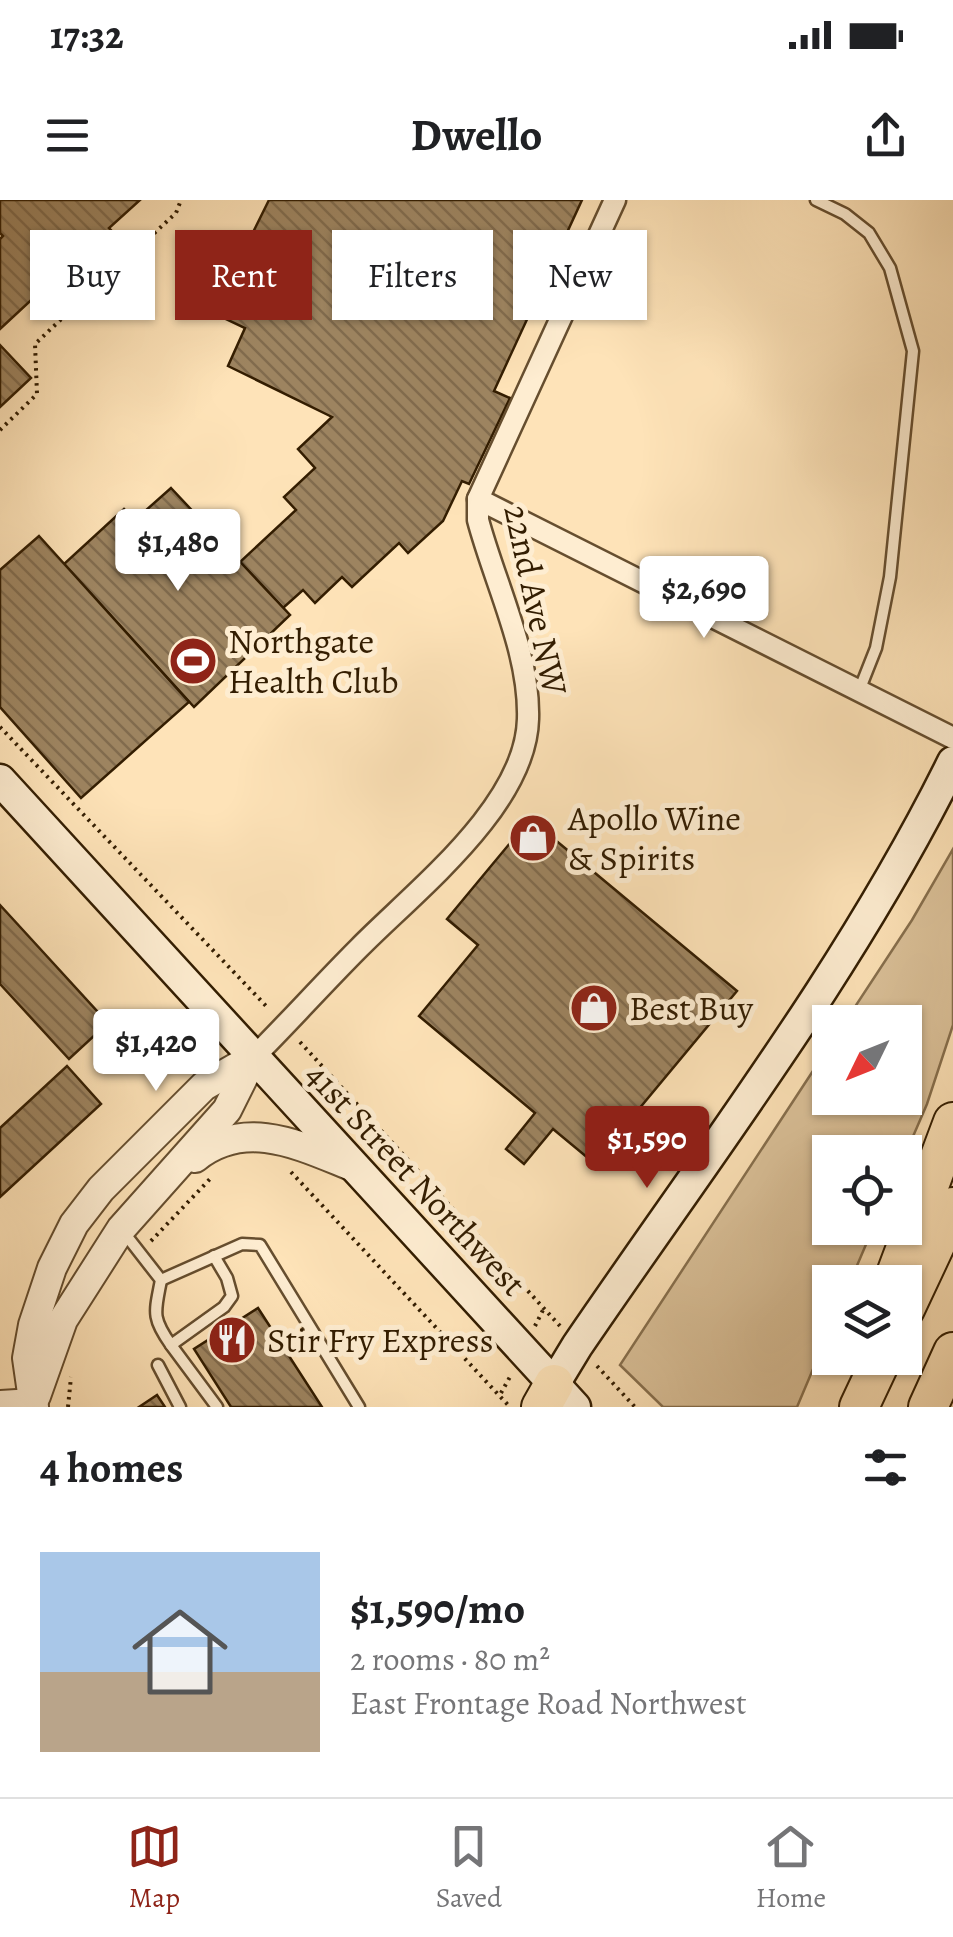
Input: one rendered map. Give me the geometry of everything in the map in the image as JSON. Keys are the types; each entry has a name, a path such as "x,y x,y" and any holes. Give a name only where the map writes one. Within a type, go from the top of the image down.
{"highway":[{"path":"899,1265 953,1122"},
{"path":"922,1274 953,1207"},
{"path":"928,1407 953,1352"},
{"path":"846,1407 858,1375"},
{"path":"859,1407 874,1375"}],"main road":[{"path":"557,1400 577,1346 868,918 914,841 953,762"},
{"name":"41st Street Northwest","path":"0,780 354,1167 557,1400"}],"street":[{"name":"22nd Ave NW","path":"254,1058 461,846 502,795 525,742 527,695 516,642 478,520 478,499 614,200"},
{"path":"478,499 953,738"},
{"path":"34,1405 63,1320 122,1229 227,1110 254,1058"},
{"path":"34,1405 27,1358 40,1299 62,1244 102,1189 204,1086 254,1058"},
{"path":"158,1188 202,1153 223,1142 247,1137 266,1136 292,1142 354,1167"},
{"path":"102,1189 108,1210 122,1229"},
{"path":"0,1405 34,1405"}],"lane":[{"path":"816,200 845,214 869,232 890,268 913,351 890,577 876,648 859,692"},
{"path":"122,1229 161,1280"},
{"path":"161,1280 242,1244 260,1246 359,1407"},
{"path":"171,1345 224,1307 232,1296 214,1256"},
{"path":"161,1280 154,1307 156,1324 217,1407"},
{"path":"158,1366 180,1407"}],"path":[{"path":"0,430 37,394 35,344 73,308 115,313 136,291 136,250 176,213 181,200"},
{"path":"0,727 286,1026 544,1308"},
{"path":"282,1162 510,1407"},
{"path":"141,1253 220,1171"},
{"path":"68,1407 72,1369"}],"shaded area":[{"path":"953,849 953,1025 927,1104 914,1135 812,1135 812,1245 866,1245 857,1265 812,1265 812,1372 797,1407 663,1407 620,1365 812,1072 812,1115 922,1115 922,1005 856,1005"}],"building":[{"path":"0,200 140,200 111,230 30,230 30,301 0,329"},
{"path":"269,200 582,200 568,230 513,230 513,320 527,320 494,391 510,398 469,484 462,481 443,521 408,553 399,543 352,587 342,577 315,603 303,590 283,608 240,562 296,510 284,497 315,468 298,449 332,417 228,366 245,328 228,320 312,320 312,230 254,230"},
{"path":"0,345 31,378 0,407"},
{"path":"171,488 290,615 194,707 64,564 124,509 135,520"},
{"path":"39,536 189,702 81,798 0,707 0,570"},
{"path":"530,819 737,991 594,1163 553,1129 524,1164 506,1149 535,1113 419,1016 478,945 447,919"},
{"path":"0,905 108,1023 69,1059 0,984"},
{"path":"67,1066 101,1104 0,1197 0,1128"},
{"path":"258,1308 322,1407 231,1407 194,1349"},
{"path":"157,1395 165,1407 139,1407"}],"place":[{"name":"Northgate Health Club","path":"193,661"},
{"name":"Apollo Wine & Spirits","path":"533,838"},
{"name":"Best Buy","path":"594,1008"},
{"name":"Stir Fry Express","path":"232,1340"}]}
